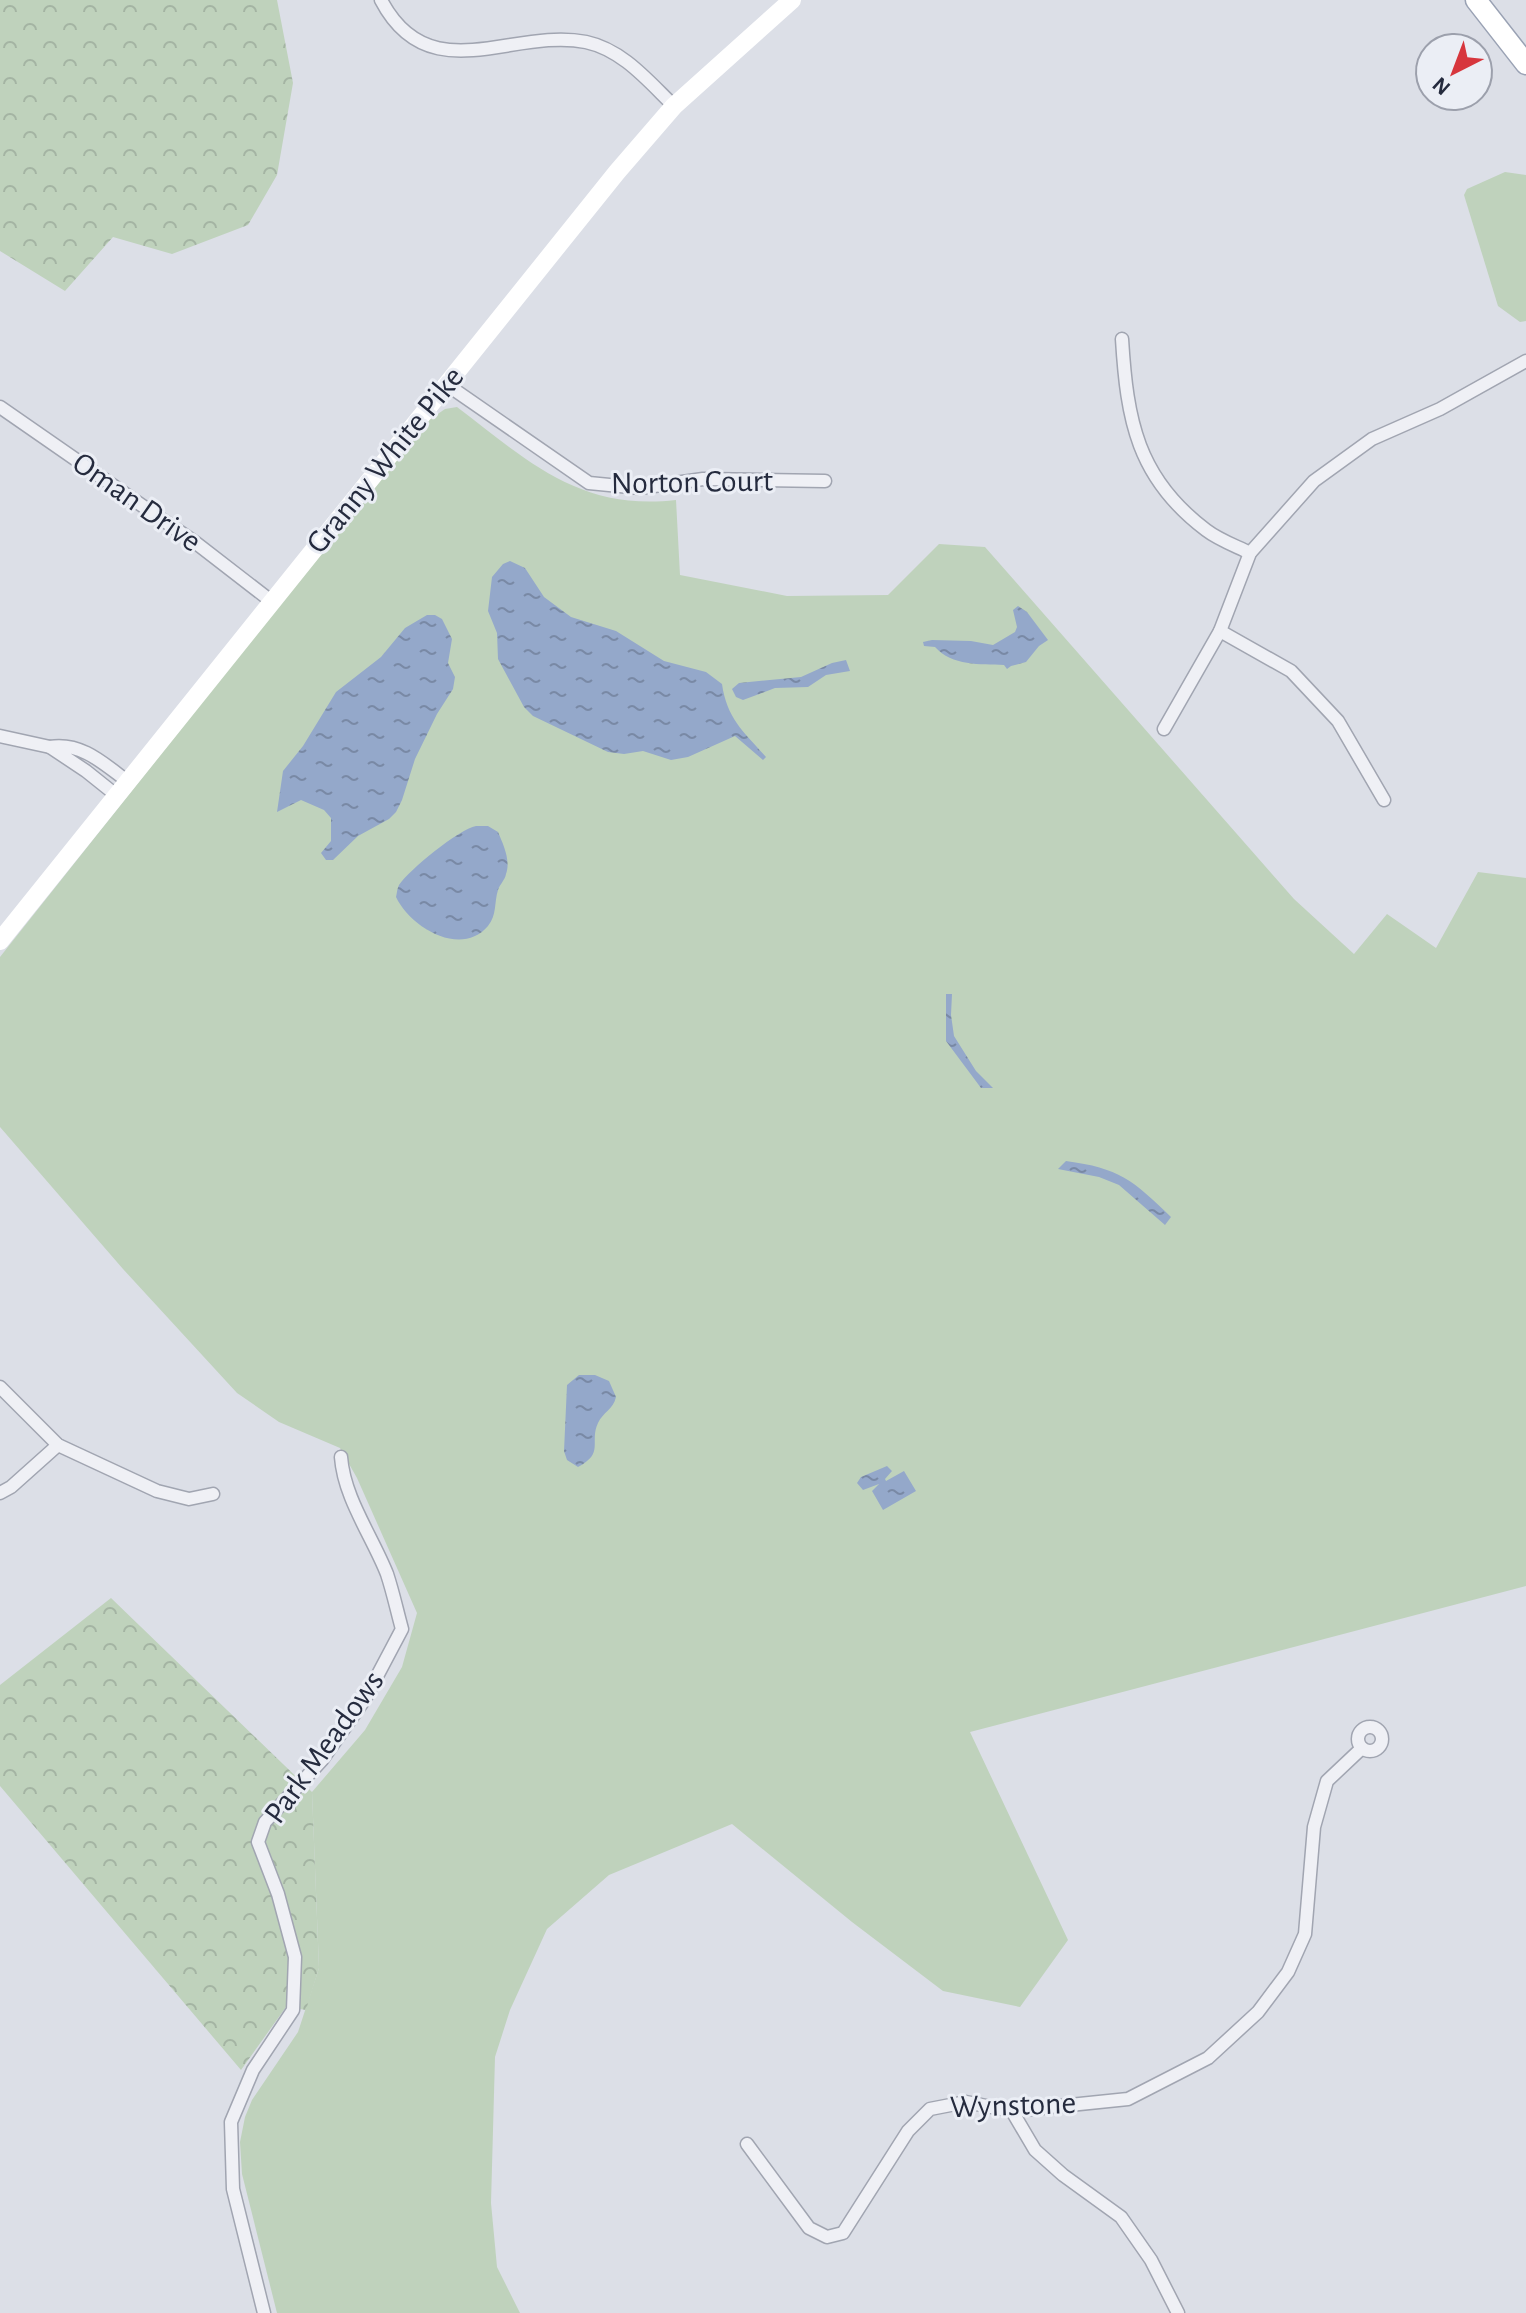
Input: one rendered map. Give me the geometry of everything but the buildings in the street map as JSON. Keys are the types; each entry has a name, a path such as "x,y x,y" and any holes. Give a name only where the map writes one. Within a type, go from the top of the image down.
{"main road":[{"name":"Granny White Pike","path":"0,941 617,172 674,106 792,0"},
{"path":"1476,0 1526,64"}],"street":[{"path":"381,0 403,29 421,42 442,49 475,51 564,40 599,46 629,63 674,106"},
{"path":"1122,339 1125,390 1136,441 1167,495 1208,531 1250,553"},
{"path":"1164,729 1220,631 1250,553 1314,481 1372,439 1440,409 1526,361"},
{"name":"Norton Court","path":"446,384 589,483 640,488 703,479 825,481"},
{"name":"Oman Drive","path":"0,407 196,543 271,601"},
{"path":"1220,631 1291,671 1338,721 1384,800"},
{"path":"0,736 50,747 86,771 121,788"},
{"path":"0,1387 58,1445 157,1491 189,1499 213,1494"},
{"path":"0,1493 58,1445"},
{"name":"Park Meadows","path":"264,2313 233,2189 231,2122 253,2070 293,2010 295,1957 278,1894 258,1842 265,1822 322,1760 365,1699 402,1629 388,1577 352,1497 341,1457"},
{"name":"Wynstone","path":"747,2144 809,2228 827,2237 843,2233 908,2131 930,2109 966,2102 1012,2111 1128,2099 1208,2058 1258,2012 1288,1972 1305,1934 1314,1827 1327,1781 1362,1748"},
{"path":"1012,2111 1035,2150 1063,2175 1121,2217 1151,2260 1178,2313"}],"green space":[{"path":"0,0 277,0 293,83 277,175 248,225 172,254 113,237 65,291 0,251"},
{"path":"1505,172 1526,175 1526,321 1520,322 1498,306 1464,195 1467,189"},
{"path":"457,407 533,463 584,490 611,498 676,500 680,575 787,596 888,595 939,544 985,547 1294,899 1354,954 1387,914 1436,948 1478,872 1526,878 1526,1586 970,1732 1068,1940 1020,2007 943,1991 732,1824 609,1875 547,1929 510,2010 495,2057 491,2203 497,2267 520,2313 277,2313 242,2174 240,2142 245,2117 252,2100 298,2032 319,1968 312,1792 365,1730 402,1667 417,1613 357,1478 340,1448 279,1422 237,1393 123,1269 0,1127 0,957 422,425 445,409"},
{"path":"111,1598 312,1792 319,1968 306,2010 286,2007 241,2070 0,1786 0,1685"}],"water":[{"path":"510,561 525,568 544,597 571,617 616,631 664,661 706,672 722,684 732,716 766,757 763,760 735,736 688,757 671,760 643,751 624,754 608,752 533,716 524,707 498,659 497,633 488,611 492,577 503,564"},
{"path":"1018,606 1027,612 1048,640 1026,662 1007,669 1004,665 967,663 950,658 935,647 924,646 923,642 932,640 993,645 1015,632 1017,627 1013,610"},
{"path":"427,615 442,619 452,639 448,663 455,677 453,689 415,759 396,812 358,836 333,860 326,860 321,853 331,841 331,818 324,810 301,800 277,812 283,771 303,746 336,692 381,657 405,628"},
{"path":"846,660 850,671 826,675 808,687 775,688 743,700 736,697 732,689 739,683 801,677"},
{"path":"476,826 488,826 498,832 508,863 491,922 477,935 464,939 437,935 412,919 396,897 397,890 404,878 435,851 458,834"},
{"path":"946,994 952,994 954,1036 976,1071 993,1088 981,1088 946,1041"},
{"path":"1066,1161 1099,1168 1124,1178 1171,1217 1165,1225 1119,1185 1099,1177 1058,1169"},
{"path":"579,1375 595,1375 609,1381 616,1397 598,1423 594,1452 578,1467 567,1460 564,1451 567,1385"},
{"path":"887,1466 892,1471 886,1481 904,1471 916,1491 883,1510 872,1491 879,1484 863,1490 857,1483 861,1477"}]}
